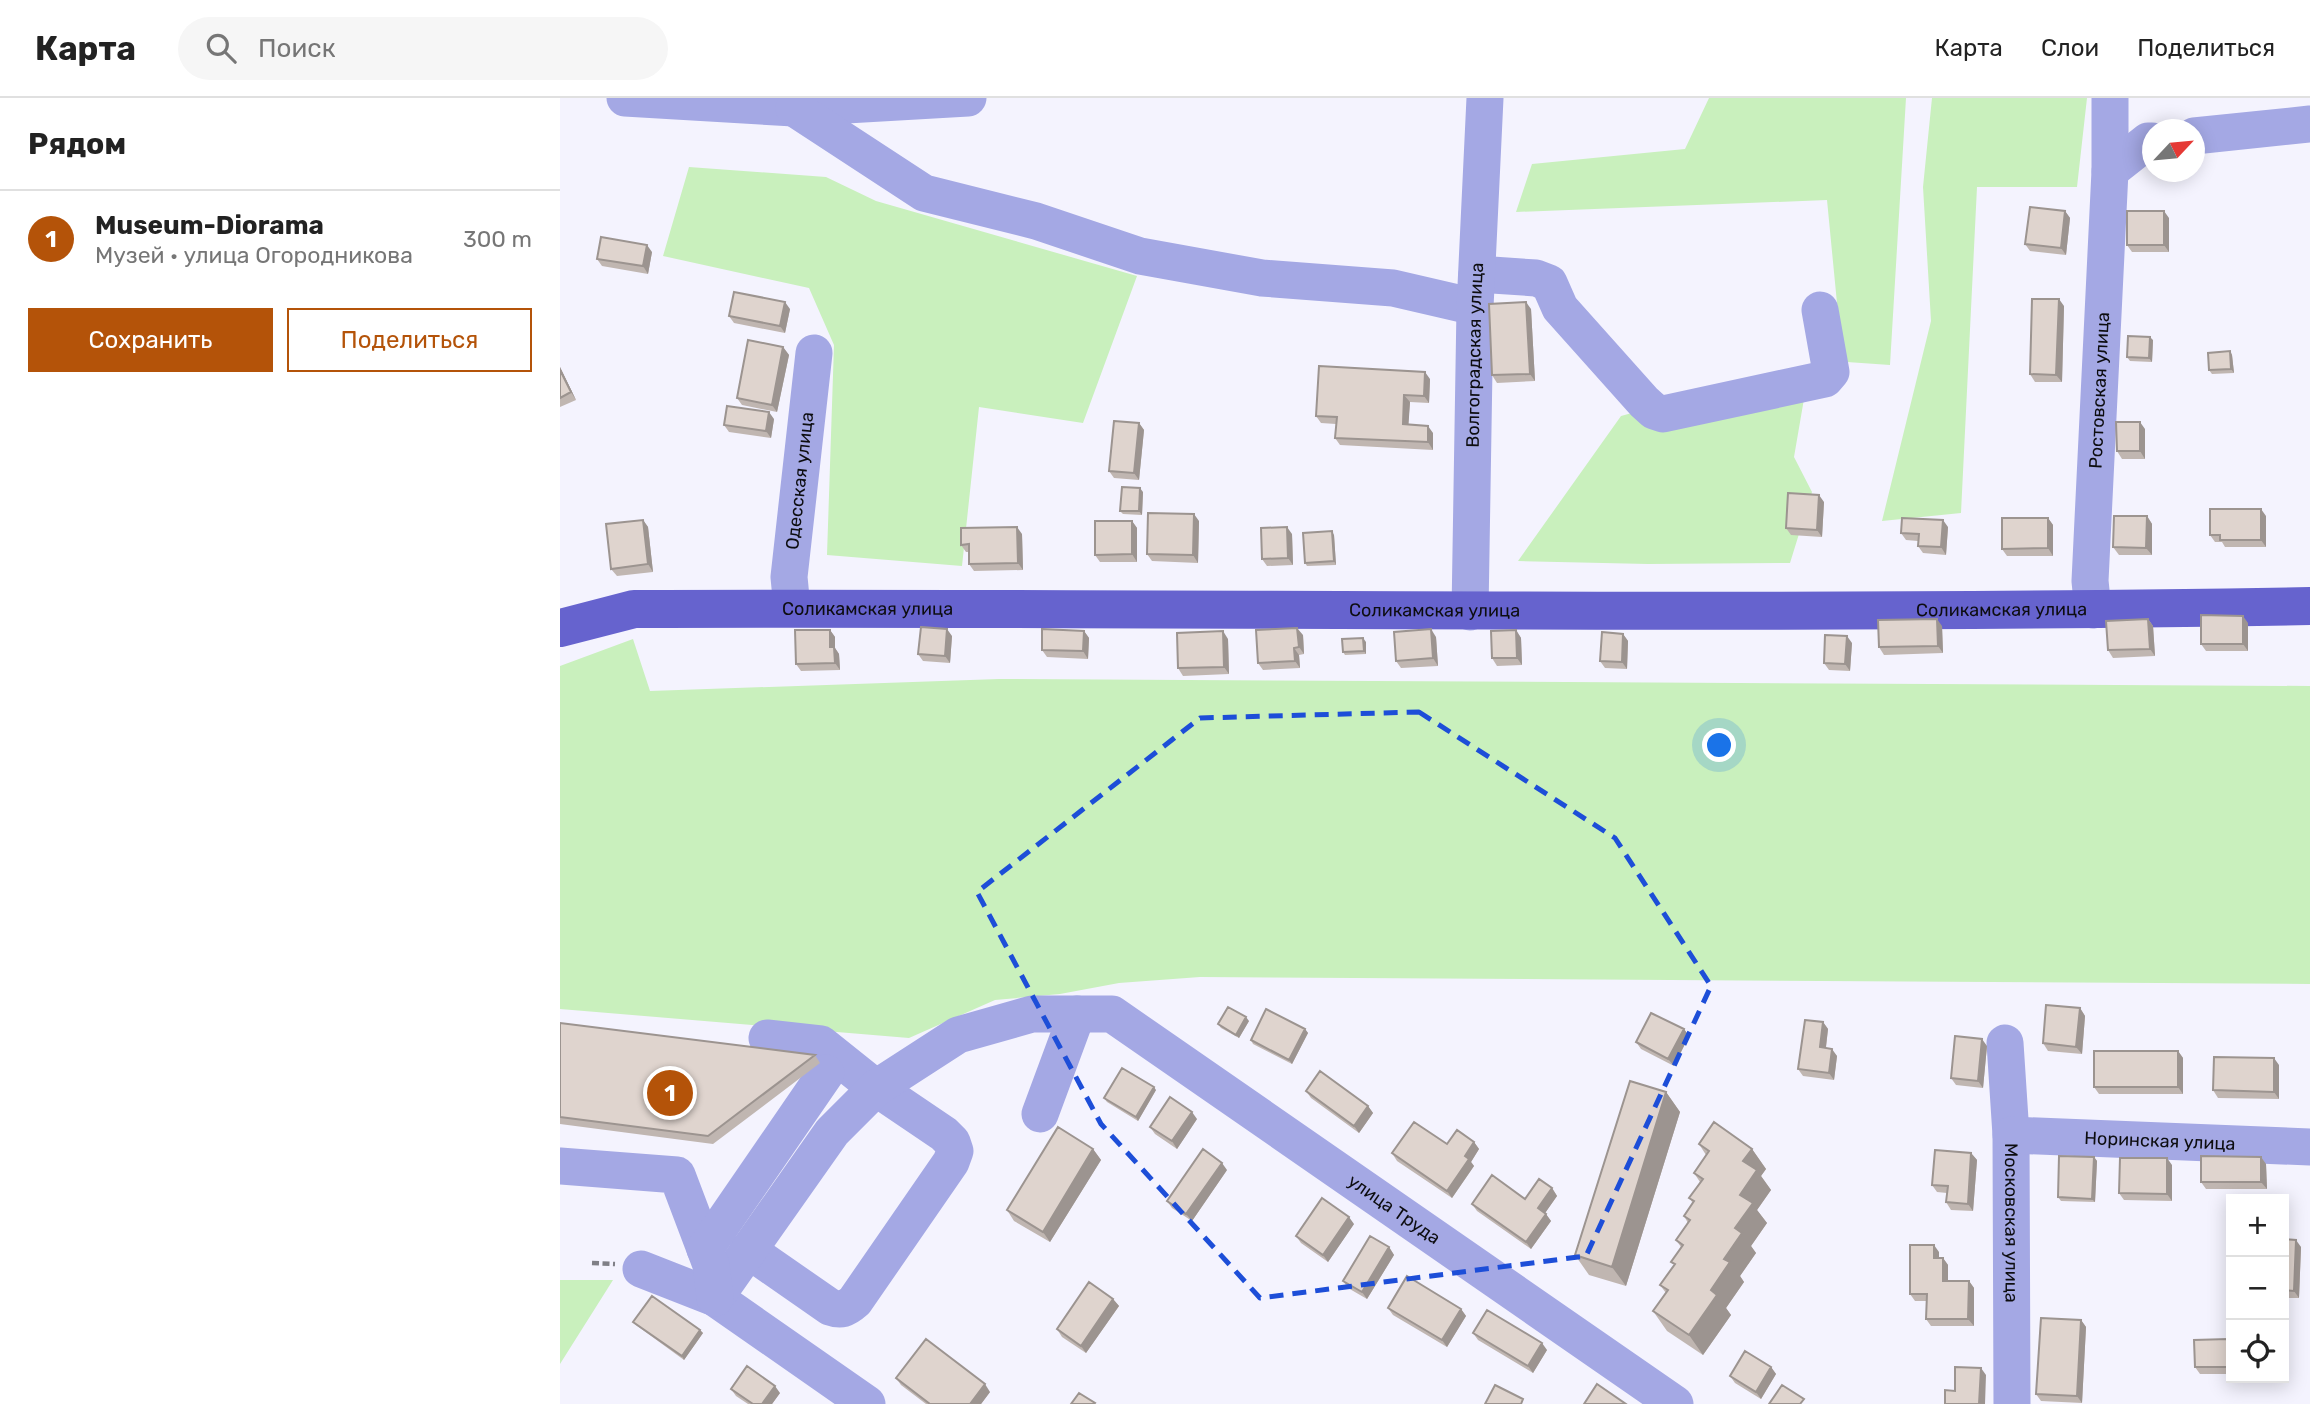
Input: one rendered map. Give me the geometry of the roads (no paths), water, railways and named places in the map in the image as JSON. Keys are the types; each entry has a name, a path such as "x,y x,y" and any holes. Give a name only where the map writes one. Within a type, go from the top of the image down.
{"main road":[{"name":"Соликамская улица","path":"560,628 634,609 1470,612 2093,610 2310,606"}],"street":[{"path":"625,98 794,108 968,98"},
{"name":"Волгоградская улица","path":"1470,612 1476,291 1485,98"},
{"name":"Ростовская улица","path":"2093,610 2090,581 2110,171 2110,98"},
{"path":"794,108 924,193 1036,221 1140,256 1262,278 1393,288 1476,291 1536,278 1549,283 1560,308 1644,402 1654,411 1663,414 1825,379 1831,372 1831,362 1820,310"},
{"path":"2205,135 2310,124"},
{"path":"2110,171 2142,146"},
{"name":"Одесская улица","path":"792,608 789,577 814,354"},
{"path":"715,1297 832,1132 876,1088 958,1035 1032,1014 1095,1014 1040,1114"},
{"name":"улица Труда","path":"1095,1014 1675,1404"},
{"path":"748,1250 830,1307 839,1310 848,1307 855,1301 951,1162 955,1151 952,1142 944,1134 876,1088 821,1044 767,1038"},
{"name":"Московская улица","path":"2005,1043 2011,1135 2012,1404"},
{"path":"705,1248 827,1073"},
{"name":"Норинская улица","path":"2011,1135 2310,1147"},
{"path":"560,1166 677,1175 711,1265 715,1297"},
{"path":"641,1269 715,1297 867,1404"}],"place":[{"name":"Museum-Diorama","path":"670,1093"}]}
